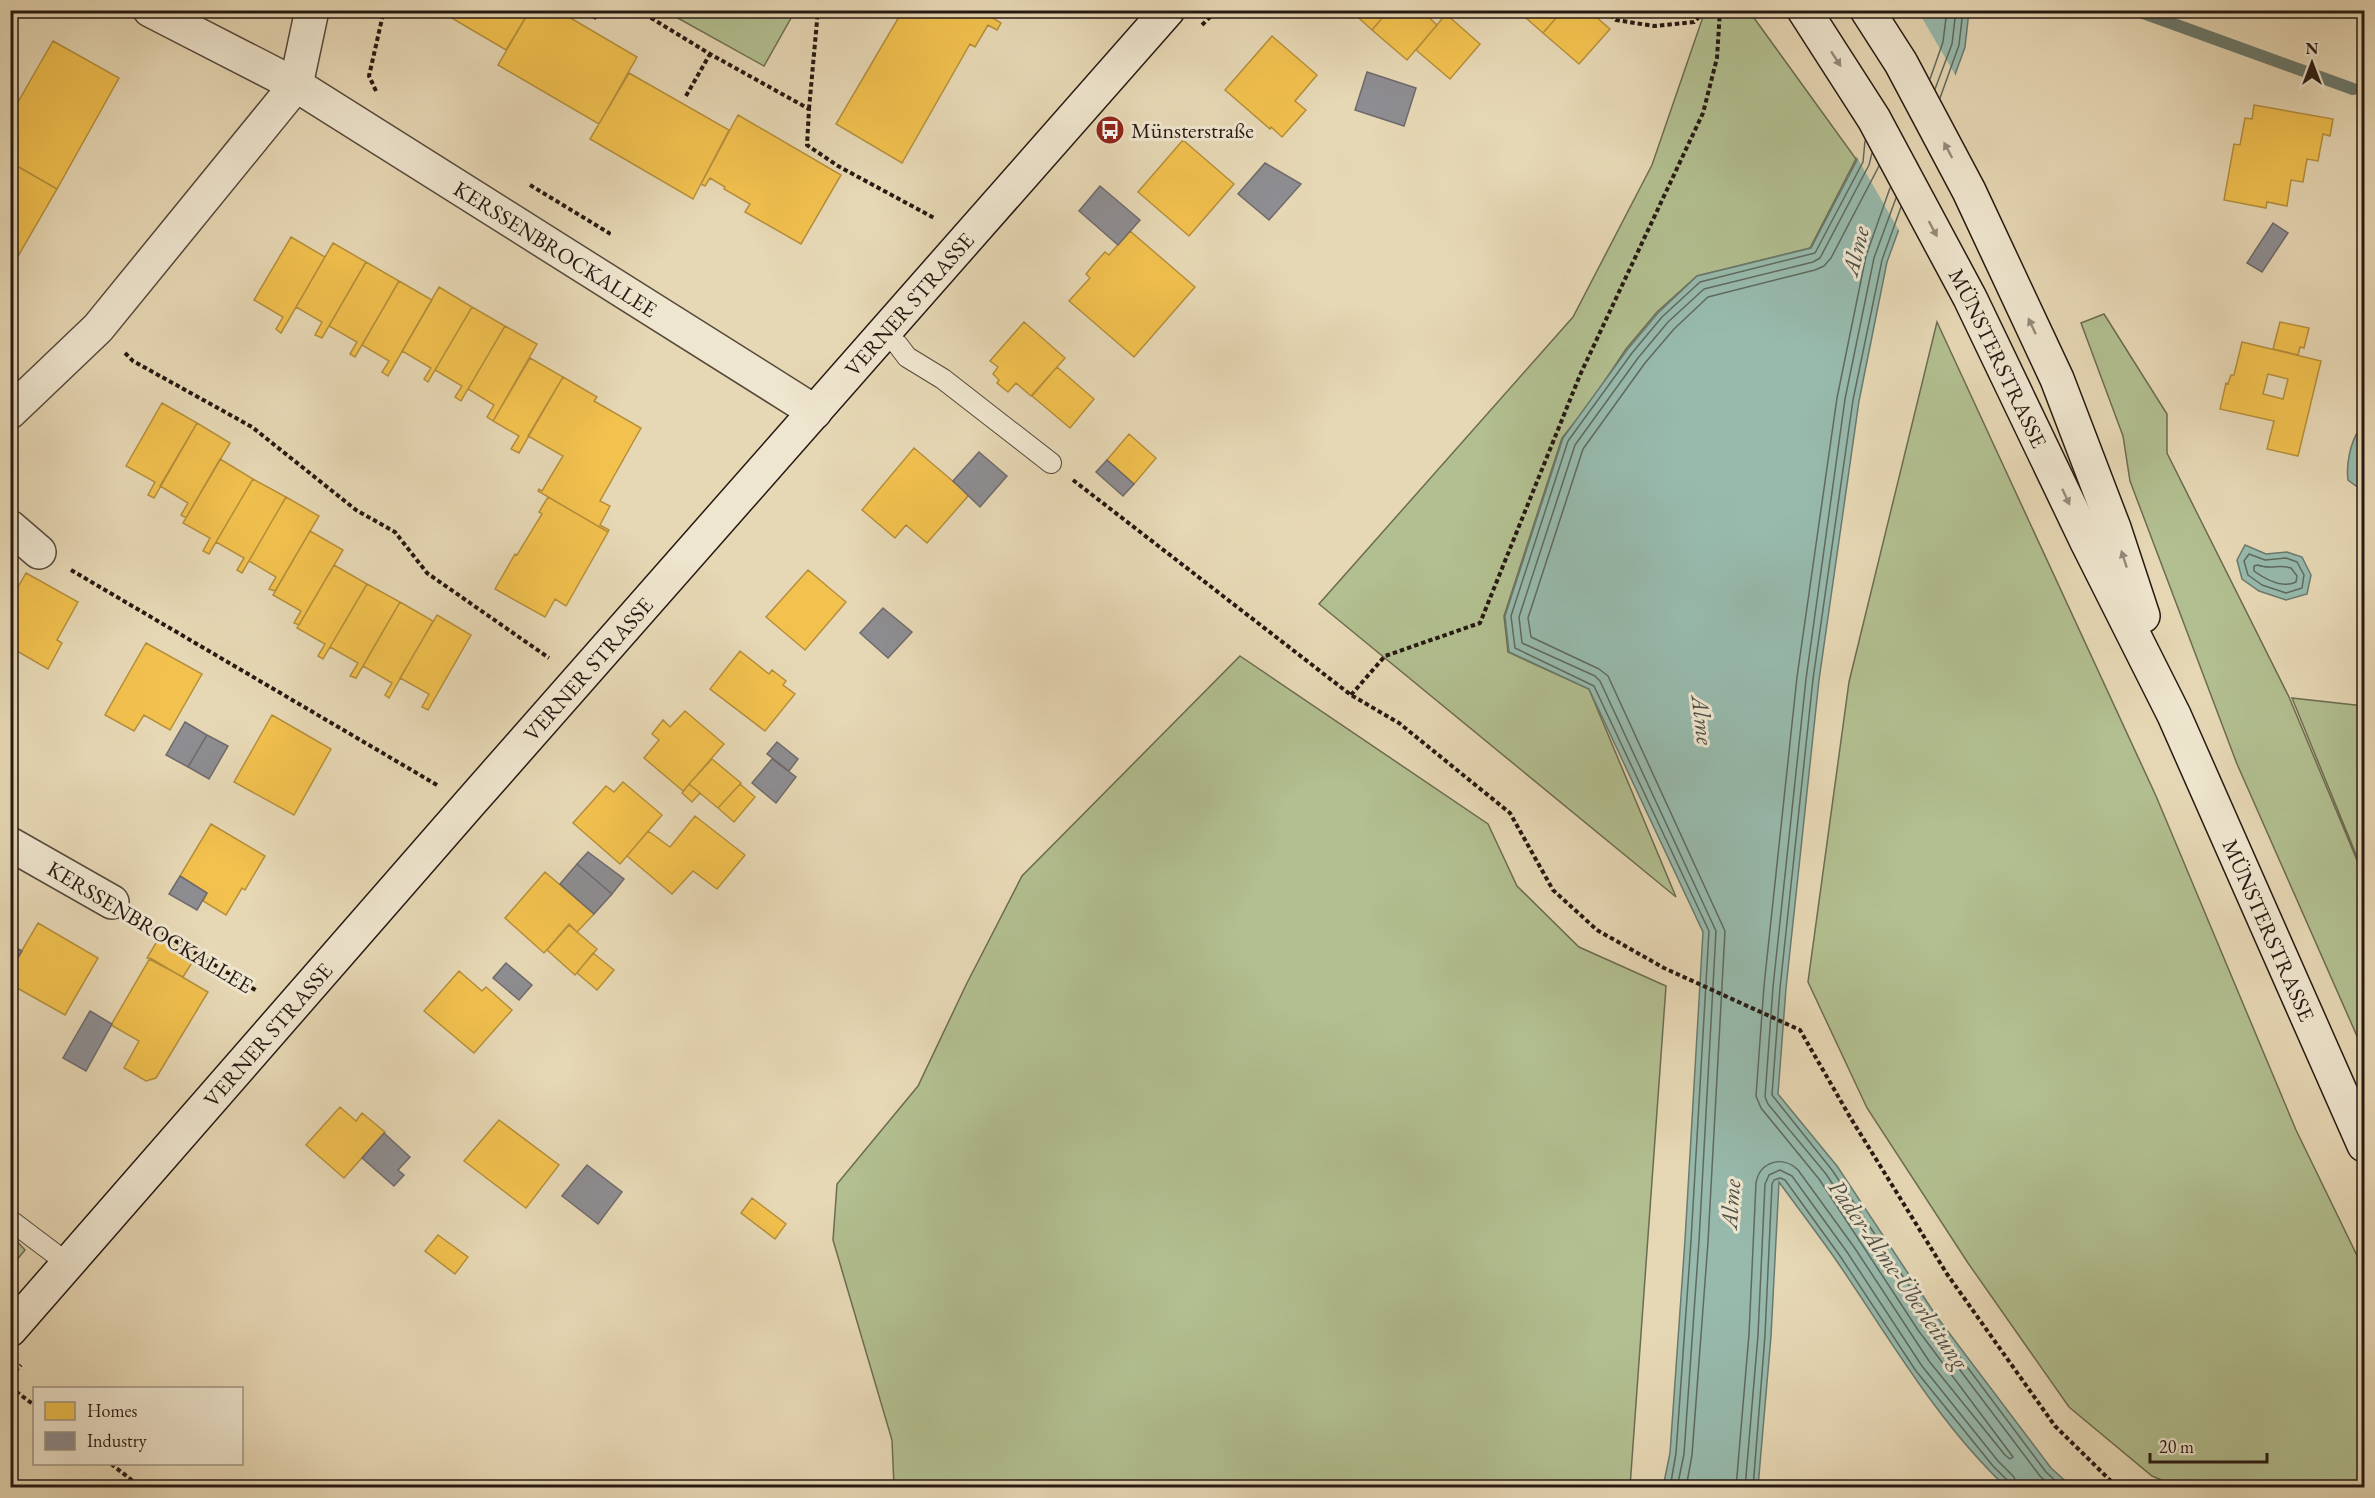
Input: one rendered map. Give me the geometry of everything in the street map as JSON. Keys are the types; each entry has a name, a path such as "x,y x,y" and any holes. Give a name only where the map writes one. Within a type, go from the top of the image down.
{"main road":[{"name":"KERSSENBROCKALLEE","path":"150,10 296,85 814,412"},
{"path":"10,412 98,328 296,85 312,10"},
{"name":"VERNER STRASSE","path":"10,1330 288,1010 1168,10"},
{"name":"MÜNSTERSTRASSE","path":"1804,10 1874,119 1970,298 2087,542 2174,715 2364,1145"},
{"name":"MÜNSTERSTRASSE","path":"1867,10 1901,63 1969,191 2056,379 2115,528 2174,715"},
{"path":"10,527 39,552"},
{"name":"KERSSENBROCKALLEE","path":"10,844 112,902"}],"lane":[{"path":"883,333 898,345 907,357 943,379 1051,463"},
{"path":"10,1220 67,1263"}],"path":[{"path":"376,93 369,76 384,10"},
{"path":"594,19 598,10"},
{"path":"638,10 710,54 809,109"},
{"path":"818,10 807,145 838,166 968,237"},
{"path":"1605,10 1616,20 1654,26 1694,22 1706,10"},
{"path":"1351,695 1385,656 1480,623 1580,375 1703,114 1717,58 1720,10"},
{"path":"686,96 710,54"},
{"path":"528,184 609,233 585,267"},
{"path":"98,328 133,361 252,427 356,510 395,532 427,573 580,680"},
{"path":"1051,463 1351,695 1399,723 1510,813 1553,890 1597,930 1654,963 1800,1030 1850,1117 1947,1274 2055,1426 2118,1488"},
{"path":"39,552 469,804"},
{"name":"KERSSENBROCKALLEE","path":"112,902 288,1010"},
{"path":"10,1387 33,1404"},
{"path":"112,1465 142,1488"}],"green space":[{"path":"665,11 795,11 764,66"},
{"path":"1705,11 1749,11 1856,159 1810,248 1697,276 1657,312 1626,349 1590,403 1562,438 1504,616 1508,652 1589,689 1676,897 1319,604 1573,317 1652,165"},
{"path":"2104,314 2167,414 2167,453 2289,697 2364,877 2364,1052 2237,764 2130,481 2123,436 2081,323"},
{"path":"1937,322 2156,796 2296,1130 2364,1270 2364,1487 2178,1487 2152,1476 2069,1407 1968,1263 1867,1108 1808,982 1849,682"},
{"path":"1240,656 1488,824 1517,886 1579,947 1666,986 1630,1487 894,1487 892,1440 833,1240 837,1184 918,1086 966,985 1022,876"},
{"path":"2292,698 2364,706 2364,874"},
{"path":"11,1235 25,1250 11,1267"}],"water":[{"path":"1874,11 1969,11 1965,47 1887,262 1859,401 1819,680 1786,988 1778,1094 1837,1166 1937,1317 2051,1468 2072,1487 2006,1487 1981,1462 1915,1378 1836,1260 1779,1182 1771,1336 1758,1487 1663,1487 1670,1453 1703,932 1589,689 1509,652 1505,616 1563,438 1627,350 1658,313 1697,276 1811,248 1857,160"},
{"path":"2364,429 2364,484 2356,486 2348,480 2348,461 2356,435 2359,430"},
{"path":"2245,545 2266,554 2287,552 2302,557 2311,575 2307,594 2286,600 2259,591 2242,579 2237,560"}],"pier":[{"path":"1871,10 1918,11 1957,78 1901,234 1855,154"}],"building: Homes":[{"path":"438,10 530,10 506,50"},
{"path":"530,10 557,10 637,57 599,124 498,65"},
{"path":"903,10 980,10 1001,23 997,30 988,25 975,47 970,44 902,163 836,124"},
{"path":"1350,10 1389,10 1372,30"},
{"path":"1389,10 1421,10 1437,25 1407,60 1372,30"},
{"path":"1517,10 1563,10 1543,33"},
{"path":"1563,10 1588,10 1610,29 1579,64 1543,33"},
{"path":"1446,14 1480,44 1450,79 1416,50"},
{"path":"1272,36 1317,75 1295,101 1306,110 1282,137 1225,90"},
{"path":"53,41 119,78 57,189 10,162 10,116"},
{"path":"629,73 729,130 693,199 590,139"},
{"path":"2254,105 2333,119 2330,136 2323,134 2318,161 2307,159 2303,182 2291,180 2287,206 2267,202 2266,208 2224,200 2234,144 2240,145 2245,118 2252,119"},
{"path":"738,115 841,175 801,244 745,212 750,204 710,178 705,186 701,184"},
{"path":"1183,140 1234,184 1189,236 1138,192"},
{"path":"10,162 57,189 10,270"},
{"path":"1130,231 1195,287 1134,357 1069,301 1090,278 1086,274 1095,263 1105,252 1109,255"},
{"path":"291,237 325,257 281,333 276,329 283,317 254,300"},
{"path":"333,243 366,262 322,338 315,335 322,322 296,307"},
{"path":"366,262 399,281 355,357 350,354 357,342 329,326"},
{"path":"399,281 432,300 388,376 382,372 389,361 362,345"},
{"path":"439,287 472,307 428,382 424,379 431,368 402,351"},
{"path":"472,307 505,326 461,401 455,397 462,386 435,370"},
{"path":"1024,322 1065,358 1031,396 1016,383 1008,392 997,383 999,380 993,374 998,367 990,361"},
{"path":"2280,322 2309,328 2304,348 2300,347 2298,355 2273,349"},
{"path":"505,326 537,344 493,421 487,417 494,405 468,389"},
{"path":"2242,342 2321,361 2298,456 2267,449 2274,421 2220,409 2226,383 2228,384 2231,375 2234,375","holes":["2268,374 2288,379 2283,399 2263,394"]},
{"path":"530,358 563,377 519,453 511,449 519,436 493,421"},
{"path":"1057,367 1094,399 1070,428 1032,396"},
{"path":"563,377 597,397 594,401 641,428 600,501 610,506 600,525 609,530 608,532 538,491 539,489 542,491 563,456 528,436"},
{"path":"162,403 197,423 154,498 148,495 155,482 126,466"},
{"path":"197,423 230,443 186,518 181,515 188,503 160,486"},
{"path":"1129,434 1156,458 1134,484 1107,460"},
{"path":"914,448 969,495 927,543 906,525 895,538 862,510"},
{"path":"220,459 253,479 209,554 203,551 210,538 183,523"},
{"path":"253,479 286,497 242,573 237,570 244,558 216,542"},
{"path":"286,497 319,516 275,591 269,589 276,577 249,561"},
{"path":"548,497 608,532 566,606 555,599 545,617 495,589 542,514 539,512"},
{"path":"310,531 343,550 299,625 294,623 301,611 273,595"},
{"path":"334,565 367,584 323,659 318,656 325,644 297,628"},
{"path":"808,570 846,602 805,650 766,617"},
{"path":"26,573 78,602 57,640 62,643 48,669 10,647 10,601"},
{"path":"367,584 400,602 356,678 350,676 358,663 330,647"},
{"path":"400,602 433,621 389,698 385,695 392,683 363,666"},
{"path":"437,615 471,635 428,710 422,707 429,694 400,678"},
{"path":"146,643 202,674 170,730 144,715 134,731 105,715"},
{"path":"740,651 769,674 772,670 786,681 783,685 795,694 765,731 710,689"},
{"path":"685,711 724,744 683,791 644,758 659,740 652,734 663,720 670,727"},
{"path":"272,715 331,749 294,815 234,782"},
{"path":"712,759 741,783 718,808 689,784"},
{"path":"623,782 662,815 620,864 573,823 606,786 614,792"},
{"path":"689,784 700,793 692,802 682,793"},
{"path":"740,784 755,797 734,822 718,808"},
{"path":"695,816 745,855 717,889 693,871 672,894 627,856 648,831 670,847"},
{"path":"211,824 265,856 245,890 242,888 226,915 203,901 207,893 180,876"},
{"path":"545,872 594,914 577,932 569,924 544,953 505,918"},
{"path":"38,923 98,958 65,1015 10,984 10,971"},
{"path":"569,925 597,949 575,975 547,950"},
{"path":"159,938 195,958 183,977 147,958"},
{"path":"593,953 614,970 597,990 577,973"},
{"path":"150,958 208,992 156,1078 146,1081 124,1068 139,1041 111,1025"},
{"path":"459,971 482,991 486,987 512,1010 474,1053 424,1011"},
{"path":"340,1107 356,1121 362,1113 385,1132 344,1178 306,1145"},
{"path":"499,1120 559,1165 526,1208 464,1161"},
{"path":"752,1198 786,1224 775,1239 741,1213"},
{"path":"438,1235 468,1257 455,1274 425,1251"}],"building: Industry":[{"path":"1367,72 1416,88 1404,126 1355,110"},
{"path":"1265,163 1301,184 1269,220 1238,194"},
{"path":"1100,186 1140,220 1118,245 1079,211"},
{"path":"2273,223 2288,233 2262,272 2247,263"},
{"path":"979,452 1007,476 980,507 953,481"},
{"path":"1107,460 1134,484 1123,496 1096,472"},
{"path":"883,608 912,632 888,658 860,633"},
{"path":"185,722 207,735 188,767 166,755"},
{"path":"207,735 228,746 209,779 188,767"},
{"path":"777,742 798,759 789,771 767,754"},
{"path":"772,759 796,777 776,803 752,783"},
{"path":"588,852 624,879 612,894 577,864"},
{"path":"577,864 612,894 594,914 560,884"},
{"path":"180,876 207,893 197,910 169,894"},
{"path":"10,944 22,951 10,971"},
{"path":"506,963 532,985 519,1000 493,978"},
{"path":"90,1011 112,1024 86,1071 63,1058"},
{"path":"384,1133 410,1157 398,1170 404,1175 394,1186 362,1158"},
{"path":"587,1165 622,1192 598,1224 562,1196"}],"waterway":[{"path":"2135,10 2353,89"}],"place":[{"name":"Münsterstraße","path":"1110,130"}],"water label":[{"name":"Alme","path":"1855,251"},
{"name":"Alme","path":"1703,720"},
{"name":"Alme","path":"1730,1204"},
{"name":"Pader-Alme-Überleitung","path":"1899,1274"}]}
